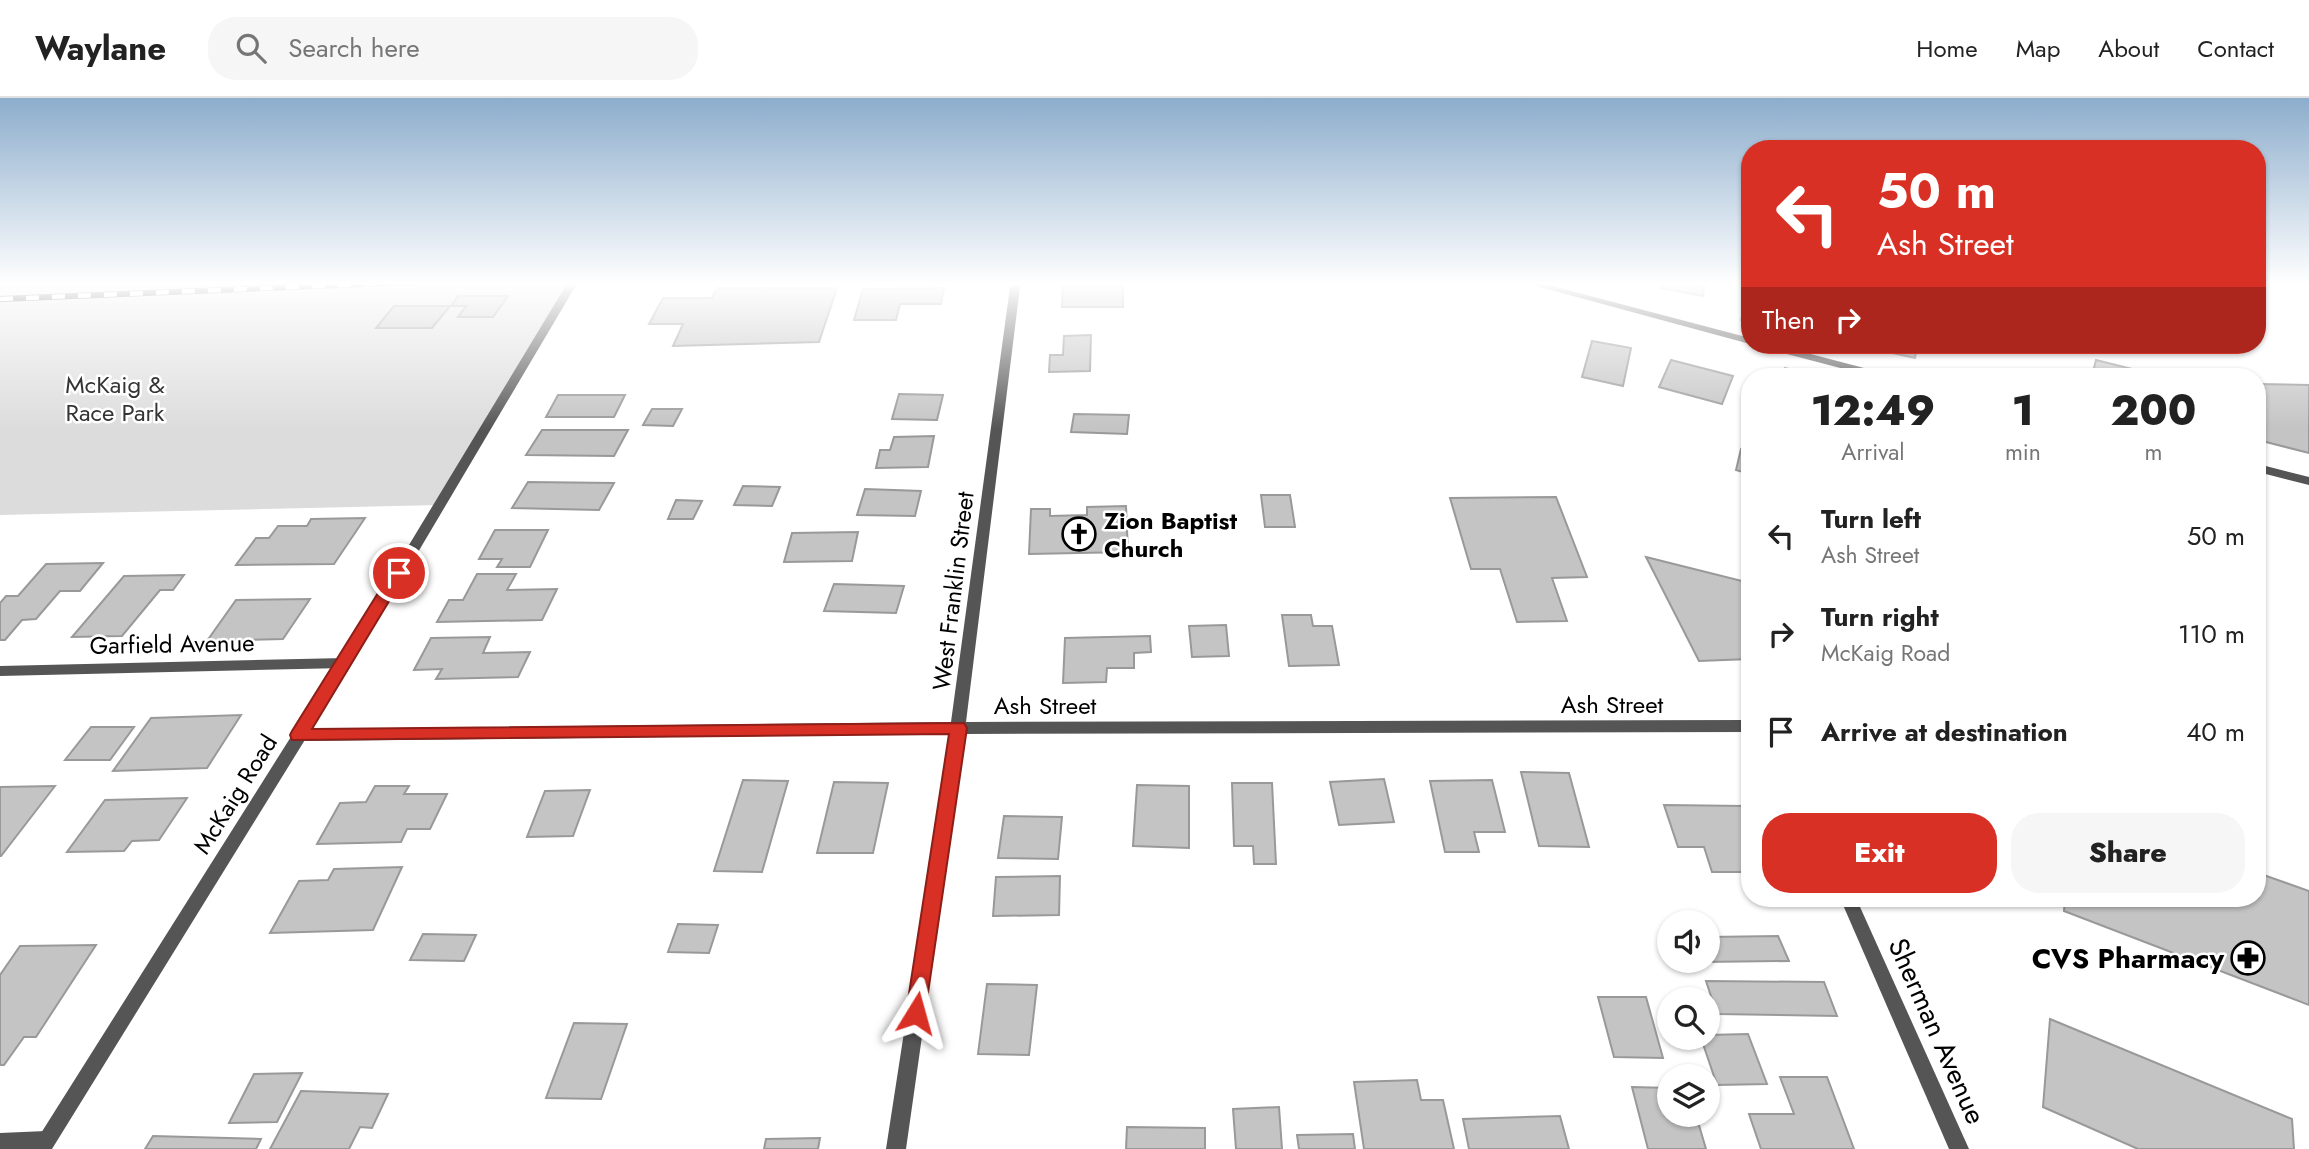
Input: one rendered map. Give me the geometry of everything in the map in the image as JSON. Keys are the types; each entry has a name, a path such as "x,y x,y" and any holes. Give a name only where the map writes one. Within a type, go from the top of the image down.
{"street":[{"name":"McKaig Road","path":"44,1145 345,663 544,331"},
{"name":"West Franklin Street","path":"896,1149 958,728 1009,331"},
{"path":"1712,331 1741,339"},
{"path":"1799,354 1852,368"},
{"path":"2266,470 2309,481"},
{"name":"Garfield Avenue","path":"0,671 345,663"},
{"name":"Ash Street","path":"299,735 958,728 1741,726"},
{"name":"Sherman Avenue","path":"1852,907 1959,1149"},
{"path":"0,1143 44,1145"}],"green space":[{"name":"McKaig & Race Park","path":"0,331 543,331 439,505 0,515"}],"building":[{"path":"680,331 823,331 819,342 673,346"},
{"path":"1091,335 1090,371 1049,372 1050,355 1063,355 1064,336"},
{"path":"1592,341 1631,348 1623,386 1582,377"},
{"path":"1897,354 1916,354 1915,358"},
{"path":"1671,360 1733,376 1722,404 1659,387"},
{"path":"2096,360 2128,368 2094,368"},
{"path":"2266,384 2309,385 2309,453 2266,442"},
{"path":"899,394 943,395 937,420 892,419"},
{"path":"558,395 625,395 614,417 546,417"},
{"path":"652,409 682,409 673,426 643,425"},
{"path":"1074,414 1129,415 1127,434 1071,432"},
{"path":"542,430 628,430 614,456 526,455"},
{"path":"934,436 928,467 876,468 880,450 890,450 894,437"},
{"path":"1741,449 1741,471 1736,470"},
{"path":"528,482 614,483 599,510 512,508"},
{"path":"743,486 780,487 772,506 734,505"},
{"path":"865,489 921,491 915,516 857,515"},
{"path":"1261,495 1290,495 1295,527 1265,527"},
{"path":"1556,497 1587,577 1552,578 1567,621 1517,622 1500,569 1471,569 1450,498"},
{"path":"676,500 702,501 693,519 668,519"},
{"name":"Zion Baptist Church","path":"1126,506 1128,552 1029,554 1031,509 1050,509 1050,516 1087,515 1087,507"},
{"path":"365,518 334,564 236,565 256,538 269,538 278,526 307,526 311,519"},
{"path":"495,530 548,530 530,567 497,567 502,559 479,559"},
{"path":"858,532 852,561 784,562 792,533"},
{"path":"1646,557 1741,581 1741,659 1699,661"},
{"path":"103,563 80,591 60,591 36,619 22,620 5,640 0,640 0,603 6,596 18,596 46,564"},
{"path":"477,574 516,574 507,590 557,589 542,620 437,622 449,600 463,600"},
{"path":"184,575 173,590 160,590 122,636 72,637 124,576"},
{"path":"834,584 904,586 896,613 824,611"},
{"path":"310,599 283,639 207,641 236,600"},
{"path":"1282,615 1311,615 1313,626 1332,626 1339,665 1289,666"},
{"path":"1226,625 1229,656 1192,657 1189,626"},
{"path":"1150,636 1151,652 1134,653 1134,668 1107,668 1106,682 1063,683 1065,638"},
{"path":"490,637 483,653 530,652 518,677 436,679 442,669 414,670 431,638"},
{"path":"241,715 207,768 113,771 151,718"},
{"path":"91,727 134,727 110,760 65,760"},
{"path":"1521,772 1569,773 1589,847 1539,846"},
{"path":"1384,779 1394,822 1339,825 1330,782"},
{"path":"743,780 788,781 762,872 714,871"},
{"path":"1492,780 1505,832 1474,832 1479,852 1445,852 1430,781"},
{"path":"834,782 888,783 873,853 817,853"},
{"path":"1232,783 1272,783 1276,864 1254,864 1253,846 1234,846"},
{"path":"1137,785 1189,786 1189,848 1133,846"},
{"path":"55,786 1,856 0,856 0,787"},
{"path":"375,786 409,786 404,794 447,794 430,829 407,829 401,842 317,844 340,803 366,802"},
{"path":"590,790 573,836 527,837 545,791"},
{"path":"187,798 159,840 132,841 124,851 67,852 105,800"},
{"path":"1664,805 1741,806 1741,872 1712,872 1704,847 1678,847"},
{"path":"1004,816 1062,817 1058,859 998,858"},
{"path":"402,867 373,930 270,933 299,881 328,880 334,869"},
{"path":"1060,876 1059,915 993,916 996,877"},
{"name":"CVS Pharmacy","path":"2266,876 2309,891 2309,1005 2064,911 2064,907 2266,907"},
{"path":"678,924 718,925 709,953 668,952"},
{"path":"423,934 476,935 464,961 410,960"},
{"path":"1778,936 1789,961 1720,962 1720,937"},
{"path":"96,945 36,1037 24,1037 4,1065 0,1065 0,975 20,946"},
{"path":"1706,981 1824,982 1837,1016 1720,1014 1720,987 1708,987"},
{"path":"987,984 1037,985 1029,1055 978,1054"},
{"path":"1598,997 1646,997 1657,1036 1657,1050 1661,1050 1663,1058 1614,1057"},
{"path":"2050,1019 2292,1119 2294,1149 2138,1149 2043,1107"},
{"path":"574,1023 627,1024 601,1099 546,1098"},
{"path":"1748,1034 1767,1084 1720,1085 1720,1064 1710,1064 1705,1050 1720,1050 1720,1035"},
{"path":"302,1073 277,1122 229,1123 254,1074"},
{"path":"1780,1077 1827,1077 1854,1149 1761,1149 1749,1114 1794,1114"},
{"path":"1417,1080 1421,1100 1443,1100 1454,1149 1364,1149 1354,1082"},
{"path":"1632,1087 1657,1088 1657,1127 1700,1127 1706,1149 1648,1149"},
{"path":"301,1091 388,1094 372,1128 360,1127 349,1149 270,1149"},
{"path":"1279,1107 1282,1149 1236,1149 1233,1109"},
{"path":"1560,1116 1569,1149 1469,1149 1463,1119"},
{"path":"1127,1127 1205,1128 1205,1149 1126,1149"},
{"path":"1353,1134 1355,1149 1299,1149 1297,1135"},
{"path":"153,1136 261,1139 256,1149 145,1149"},
{"path":"820,1138 818,1149 764,1149 766,1139"}],"place":[{"name":"Zion Baptist Church","path":"1079,534"},
{"name":"CVS Pharmacy","path":"2248,958"}],"route":[{"path":"399,573 299,735 958,728 916,1013"}]}
